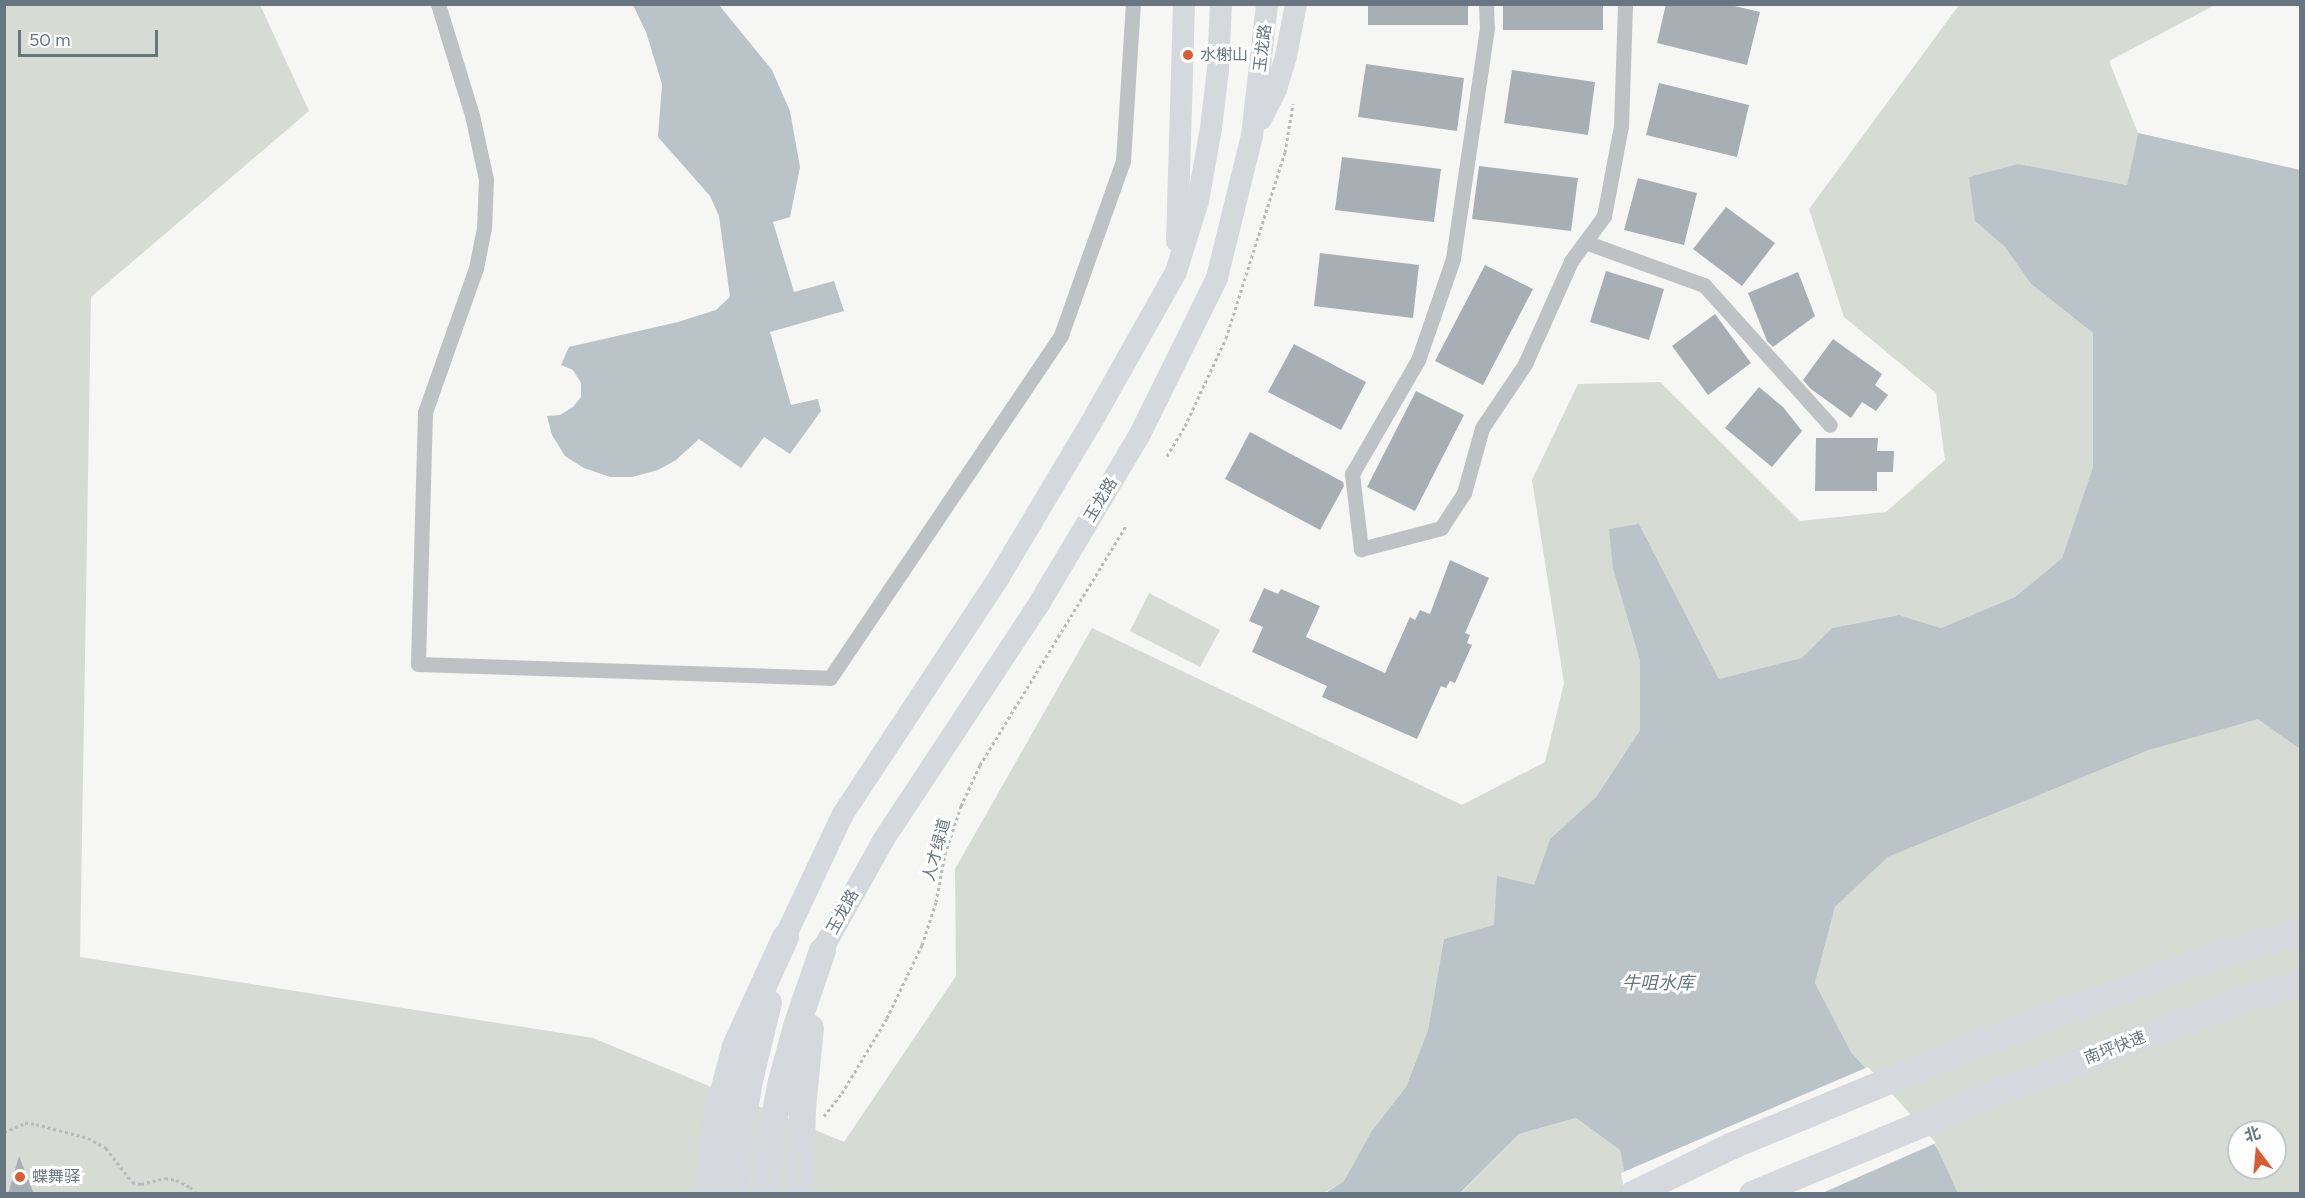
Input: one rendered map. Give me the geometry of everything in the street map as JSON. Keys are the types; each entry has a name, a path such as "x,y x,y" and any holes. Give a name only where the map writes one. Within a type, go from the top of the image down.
{"highway":[{"path":"1632,1194 1730,1146 1971,1046 2217,955 2301,931"},
{"path":"706,1194 717,1114 735,1046 785,937"},
{"path":"735,1194 738,1145 750,1080 785,937"},
{"path":"765,1194 770,1136 781,1081 796,1026 822,950"},
{"path":"800,1194 807,1047 822,950"},
{"name":"南坪快速","path":"1752,1194 1991,1095 2238,1001 2301,983"}],"main road":[{"path":"1176,272 1184,4"},
{"path":"785,937 843,814 999,577 1096,414 1176,272 1198,201 1211,128 1218,69 1221,4"},
{"name":"玉龙路","path":"822,950 884,839 1040,602 1139,436 1217,278 1252,136 1267,4"},
{"path":"1252,136 1276,88 1294,26 1296,4"}],"street":[{"path":"438,4 472,115 486,179 484,228 476,268 425,412 418,664 830,678 1061,335 1123,160 1133,4"},
{"path":"1486,4 1486,40 1454,259 1418,360 1352,474 1361,549 1441,528 1464,493 1482,428 1525,364 1571,261 1604,216 1621,126 1624,4"},
{"path":"1585,242 1704,285 1830,425"}],"path":[{"path":"1167,456 1185,426 1226,338 1285,152 1294,99"},
{"name":"人才绿道","path":"821,1124 887,1018 922,945 936,902 945,854 961,806 980,765 1126,526"},
{"path":"4,1132 25,1123 88,1138 106,1148 132,1182 141,1184 165,1178 176,1180 190,1187 196,1194"}],"shaded area":[{"path":"5,5 260,5 309,111 91,297 80,957 593,1038 844,1142 956,976 955,869 1092,628 1462,805 1545,762 1564,683 1532,480 1578,384 1660,382 1800,521 1886,512 1945,460 1936,393 1844,317 1809,209 1959,5 2215,5 2109,61 2138,133 2300,170 2138,134 2127,185 2019,164 1975,221 2005,247 2031,284 2093,333 2093,467 2062,558 2015,597 1941,628 1899,615 1832,628 1803,658 1719,679 1639,524 1613,569 1640,661 1640,730 1596,797 1550,839 1534,885 1495,925 1444,939 1428,1030 1406,1087 1371,1132 1344,1181 1324,1193 5,1194"},
{"path":"1149,593 1220,630 1200,667 1130,631"},
{"path":"2258,718 2300,749 2300,1193 1958,1193 1936,1148 1851,1052 1815,983 1835,907 1888,857 2149,750"},
{"path":"1576,1118 1620,1150 1628,1193 1460,1194 1519,1134"}],"water":[{"path":"633,5 719,5 772,70 790,111 800,167 790,217 773,222 794,292 834,281 844,311 770,332 791,405 818,399 821,411 790,454 764,437 741,468 699,439 676,460 658,470 632,477 610,477 584,468 565,456 552,435 547,416 560,415 573,407 581,397 581,383 573,370 561,365 569,347 678,322 716,310 730,297 719,216 710,196 658,137 662,84 646,32"},
{"name":"牛咀水库","path":"2138,133 2300,170 2300,749 2258,719 2149,750 1888,857 1835,907 1815,983 1851,1052 1937,1148 1958,1193 1628,1193 1620,1150 1576,1118 1519,1134 1460,1193 1324,1194 1344,1181 1371,1132 1406,1087 1428,1030 1444,939 1494,925 1497,876 1534,885 1550,839 1596,797 1640,730 1640,661 1613,569 1609,529 1639,524 1719,679 1802,658 1832,628 1899,615 1941,628 2015,597 2062,558 2093,467 2093,333 2031,284 2005,247 1975,221 1969,177 2019,164 2127,185"}],"pier":[{"path":"1868,1067 1936,1143 1820,1194 1625,1194 1621,1173"}],"building":[{"path":"1368,4 1468,4 1468,25 1368,25"},
{"path":"1503,4 1603,4 1603,30 1503,30"},
{"path":"1666,4 1726,4 1760,12 1747,65 1657,43"},
{"path":"1366,64 1464,78 1457,131 1358,117"},
{"path":"1512,70 1595,82 1588,135 1504,123"},
{"path":"1659,83 1749,105 1737,157 1646,135"},
{"path":"1342,157 1441,169 1434,222 1335,210"},
{"path":"1479,166 1578,178 1571,231 1472,219"},
{"path":"1638,178 1697,193 1684,245 1624,230"},
{"path":"1726,207 1775,243 1742,286 1693,249"},
{"path":"1320,253 1419,265 1413,318 1314,306"},
{"path":"1485,265 1533,289 1483,385 1435,361"},
{"path":"1606,271 1664,289 1649,340 1590,322"},
{"path":"1798,272 1815,316 1773,347 1767,341 1748,293"},
{"path":"1715,314 1751,363 1708,395 1672,346"},
{"path":"1833,339 1882,374 1875,385 1888,395 1876,411 1862,402 1851,418 1811,389 1803,380"},
{"path":"1294,344 1366,382 1341,430 1268,392"},
{"path":"1759,387 1783,407 1802,431 1772,467 1725,428"},
{"path":"1416,391 1464,415 1415,511 1367,487"},
{"path":"1250,432 1343,482 1344,486 1320,530 1225,479"},
{"path":"1816,438 1878,438 1877,451 1894,451 1893,472 1877,472 1877,491 1815,491"},
{"path":"1450,560 1489,578 1465,633 1470,635 1467,643 1472,645 1455,683 1450,681 1446,688 1441,686 1417,739 1322,697 1327,686 1252,652 1263,627 1249,621 1264,588 1278,594 1281,589 1320,606 1306,637 1385,673 1410,617 1415,620 1420,610 1430,614"},
{"name":"蝶舞驿","path":"19,1156 34,1194 8,1194"}],"place":[{"name":"水榭山","path":"1188,55"},
{"name":"蝶舞驿","path":"20,1177"}]}
